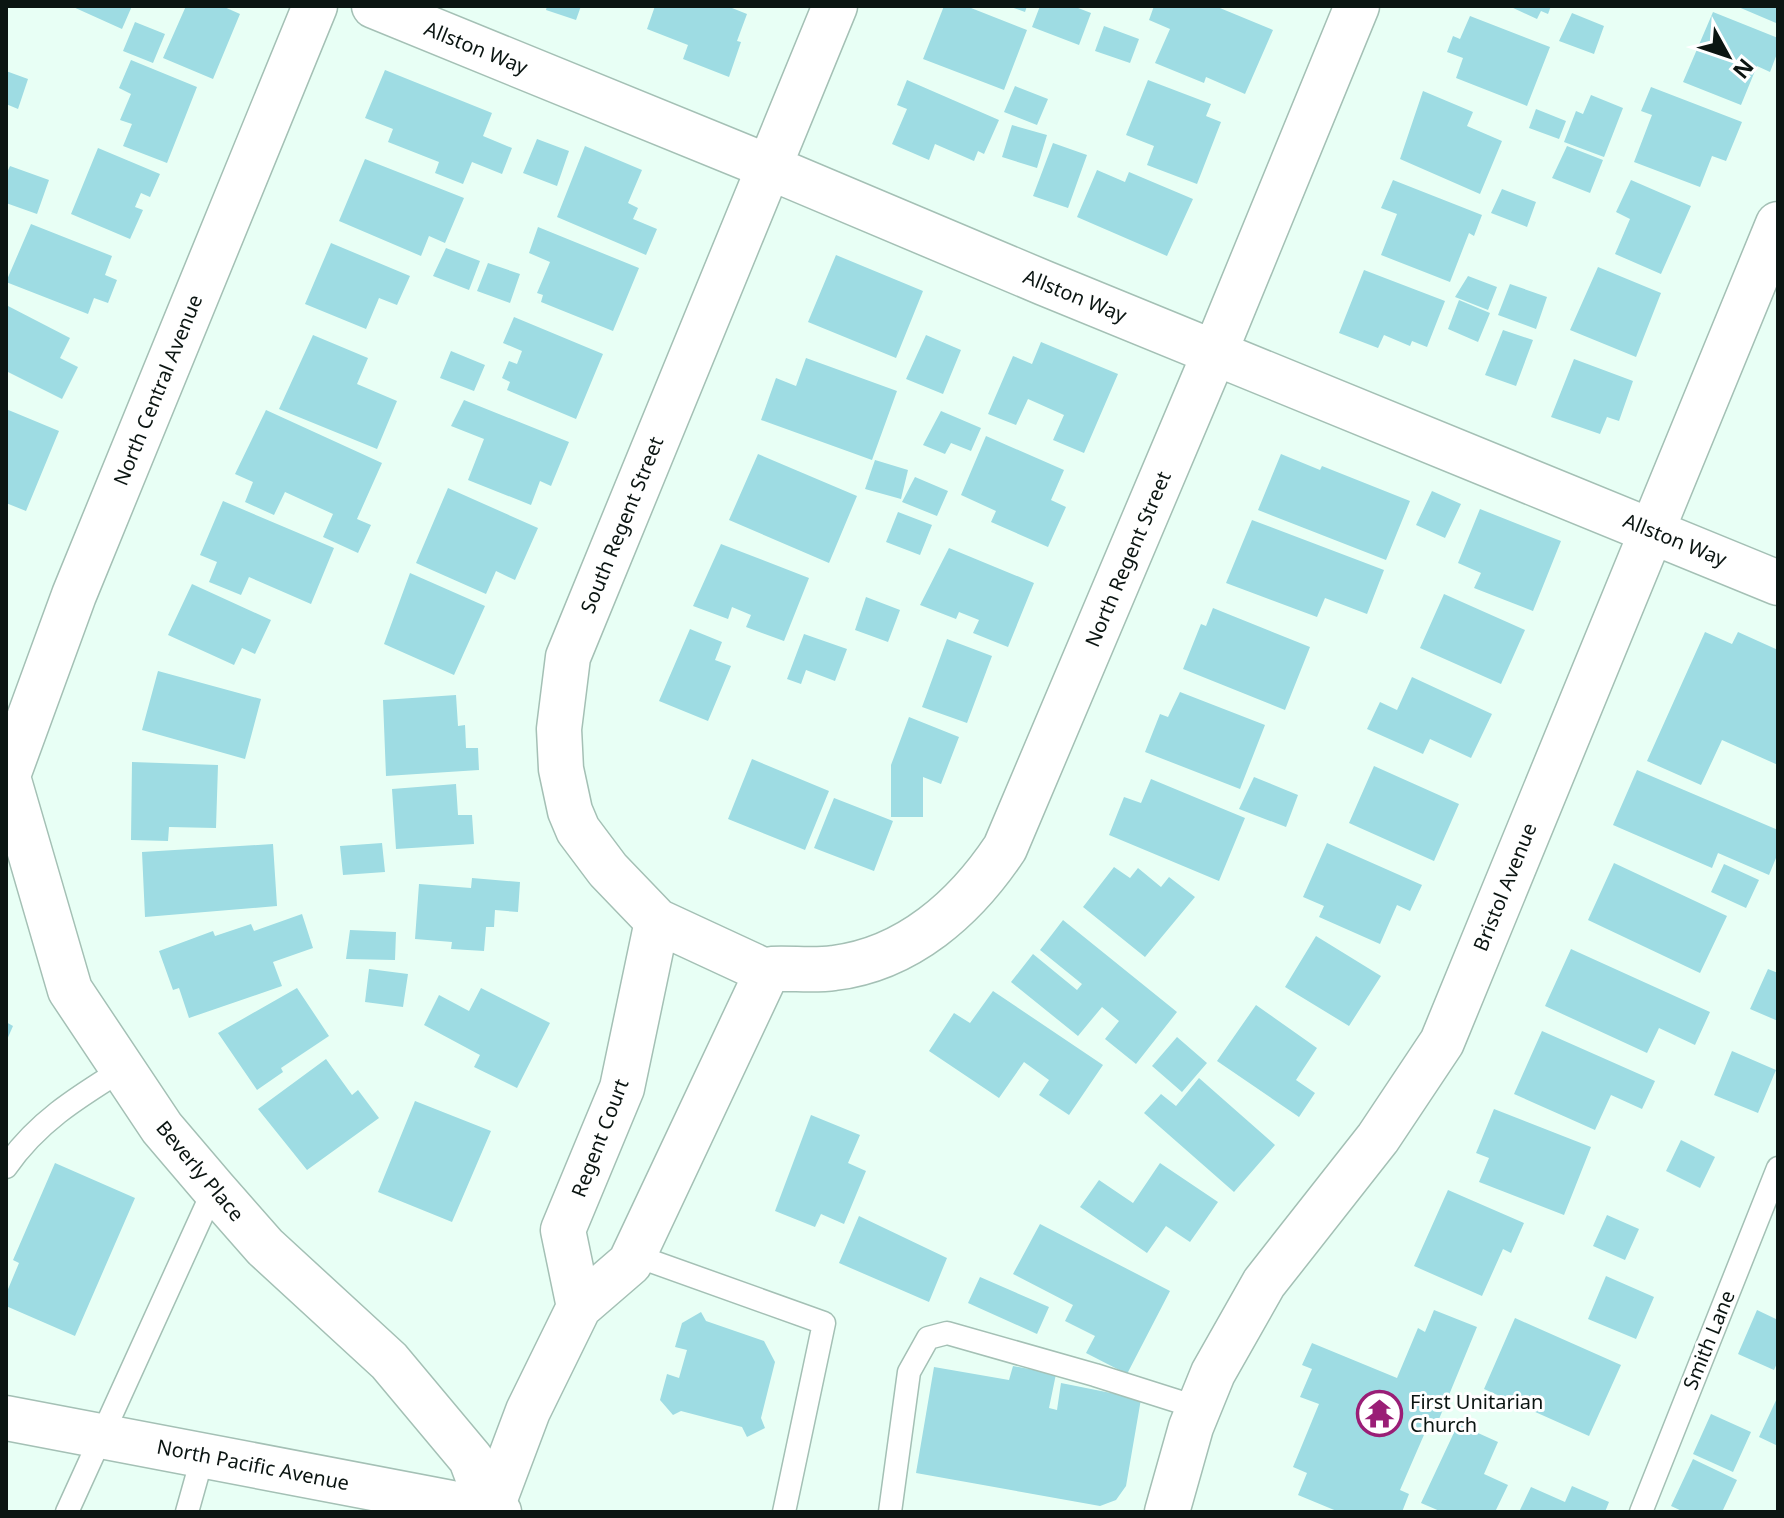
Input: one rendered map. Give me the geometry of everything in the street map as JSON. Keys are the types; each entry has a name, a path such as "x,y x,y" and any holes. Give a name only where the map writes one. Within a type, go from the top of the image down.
{"street":[{"name":"North Central Avenue","path":"7,779 74,595 315,6"},
{"name":"Allston Way","path":"374,6 1778,583"},
{"name":"South Regent Street","path":"767,972 657,921 608,870 578,830 570,811 561,769 559,729 568,657 835,6"},
{"name":"North Regent Street","path":"767,972 772,969 834,968 869,959 913,941 945,920 984,879 1005,848 1215,352 1357,6"},
{"name":"Bristol Avenue","path":"1167,1512 1191,1427 1213,1373 1264,1283 1378,1138 1442,1042 1778,224"},
{"name":"Beverly Place","path":"7,779 70,990 162,1128 214,1189 265,1247 389,1361 471,1459 493,1511"},
{"name":"Regent Court","path":"579,1307 563,1230 622,1088 657,921"},
{"path":"493,1511 528,1411 579,1307 630,1263 767,972"},
{"name":"North Pacific Avenue","path":"6,1418 493,1511"}],"lane":[{"path":"6,1167 34,1132 58,1110 123,1069"},
{"name":"Smith Lane","path":"1641,1512 1778,1168"},
{"path":"67,1512 214,1189"},
{"path":"634,1255 824,1323 784,1512"},
{"path":"890,1512 909,1372 928,1338 947,1333 1199,1408"},
{"path":"187,1512 203,1455"}],"building":[{"path":"71,6 132,6 122,29"},
{"path":"186,6 222,6 240,14 213,79 163,58"},
{"path":"547,6 581,6 576,20 546,10"},
{"path":"655,6 727,6 747,14 729,77 683,59 688,45 647,29"},
{"path":"944,6 966,6 1027,30 1004,90 923,59"},
{"path":"1008,6 1027,6 1025,12"},
{"path":"1040,6 1073,6 1091,13 1079,45 1032,27"},
{"path":"1154,6 1215,6 1273,30 1245,94 1206,77 1204,83 1155,63 1170,29 1149,20"},
{"path":"1509,6 1551,6 1548,14 1541,11 1537,19"},
{"path":"1736,6 1778,6 1776,23"},
{"path":"1713,12 1778,38 1778,51 1770,72 1757,66 1741,105 1683,82"},
{"path":"1572,13 1604,26 1594,54 1559,41"},
{"path":"1470,16 1550,47 1527,106 1456,78 1463,58 1447,52 1453,36 1460,39"},
{"path":"135,22 165,34 153,63 123,51"},
{"path":"1104,26 1139,39 1130,63 1095,51"},
{"path":"131,60 197,87 167,163 123,146 132,124 120,120 131,94 119,88"},
{"path":"385,70 492,113 483,136 512,148 502,174 472,162 463,184 435,173 439,162 388,142 393,129 365,118"},
{"path":"6,71 28,79 18,109 6,104"},
{"path":"907,80 999,120 984,154 978,151 974,161 935,144 929,160 892,144 907,109 897,105"},
{"path":"1148,80 1211,104 1206,116 1221,122 1197,184 1147,165 1154,146 1126,135"},
{"path":"1015,86 1048,99 1037,125 1004,112"},
{"path":"1651,87 1742,122 1726,161 1712,156 1700,187 1634,162 1652,115 1641,111"},
{"path":"1423,91 1473,112 1467,126 1502,141 1480,194 1400,159"},
{"path":"1591,95 1623,108 1604,157 1564,142 1576,111 1583,114"},
{"path":"1536,109 1566,121 1559,139 1529,128"},
{"path":"1012,125 1047,135 1037,168 1002,157"},
{"path":"537,139 569,151 557,186 523,173"},
{"path":"1053,143 1087,155 1068,208 1033,196"},
{"path":"585,146 642,170 628,203 638,208 633,219 657,229 646,255 557,217"},
{"path":"1567,146 1603,160 1590,193 1552,178"},
{"path":"98,148 160,174 150,197 141,193 135,207 143,210 130,239 71,214"},
{"path":"365,159 464,198 445,243 429,236 421,256 339,221"},
{"path":"10,166 49,180 37,214 6,203 6,175"},
{"path":"1097,170 1125,182 1129,172 1193,199 1167,256 1077,217"},
{"path":"1393,180 1482,215 1474,236 1469,233 1450,282 1381,255 1397,214 1381,208"},
{"path":"1631,180 1691,206 1661,274 1615,254 1630,219 1616,212"},
{"path":"1502,189 1536,202 1527,227 1491,213"},
{"path":"31,224 112,256 105,275 117,280 108,303 94,298 88,314 6,282"},
{"path":"538,227 639,268 613,331 541,302 543,295 537,293 550,262 529,253"},
{"path":"331,243 410,276 397,305 379,298 366,329 305,304"},
{"path":"446,248 480,261 469,290 433,276"},
{"path":"836,255 923,291 896,358 808,322"},
{"path":"488,263 520,274 510,303 477,291"},
{"path":"1598,267 1661,293 1636,357 1570,330"},
{"path":"1364,270 1445,301 1427,347 1412,341 1410,346 1384,335 1378,348 1339,333"},
{"path":"1468,276 1497,287 1488,310 1455,297"},
{"path":"1510,284 1547,297 1536,329 1498,315"},
{"path":"1459,300 1490,313 1478,342 1448,329"},
{"path":"8,306 70,338 60,358 78,367 62,399 6,371"},
{"path":"514,317 603,354 576,419 507,390 510,382 502,378 509,361 517,364 522,351 503,343"},
{"path":"1503,330 1533,340 1516,386 1485,375"},
{"path":"313,335 368,358 357,384 397,401 377,449 279,409"},
{"path":"926,335 961,350 943,394 906,379"},
{"path":"1041,342 1118,374 1084,453 1053,440 1064,415 1028,399 1016,425 988,414 1013,356 1032,364"},
{"path":"451,351 485,365 474,391 440,378"},
{"path":"806,358 897,391 872,460 761,420 776,378 796,386"},
{"path":"1574,359 1633,381 1619,421 1607,417 1600,434 1551,417"},
{"path":"464,400 569,442 551,486 540,481 531,505 468,480 484,439 451,426"},
{"path":"6,409 59,431 26,511 6,503"},
{"path":"266,410 382,463 357,519 371,525 358,553 323,537 333,514 285,492 274,515 245,502 253,482 235,474"},
{"path":"941,411 981,428 971,451 951,443 945,454 923,445"},
{"path":"986,436 1064,470 1051,500 1066,507 1048,547 991,522 996,511 961,495"},
{"path":"758,454 857,496 829,563 729,520"},
{"path":"1281,454 1320,470 1322,466 1410,501 1386,560 1258,510"},
{"path":"875,460 908,470 901,499 865,489"},
{"path":"915,477 948,491 937,516 902,502"},
{"path":"448,488 538,528 515,580 496,571 486,594 416,563"},
{"path":"1432,491 1461,504 1445,538 1416,525"},
{"path":"223,501 334,548 311,604 249,577 241,595 209,582 217,562 200,555"},
{"path":"1480,509 1561,541 1533,611 1474,588 1481,573 1458,563"},
{"path":"898,512 932,525 920,555 886,542"},
{"path":"1252,520 1384,570 1367,614 1325,598 1317,617 1226,583"},
{"path":"721,544 809,578 784,641 746,627 751,615 732,607 728,619 693,606"},
{"path":"949,548 1034,583 1008,647 973,633 979,620 959,612 956,619 920,605"},
{"path":"410,573 485,606 454,675 384,644"},
{"path":"192,584 271,620 255,654 242,648 234,665 168,635"},
{"path":"1444,594 1525,630 1501,684 1420,648"},
{"path":"866,597 900,610 888,642 855,630"},
{"path":"1213,608 1310,647 1285,710 1183,669 1201,624 1206,626"},
{"path":"690,629 722,642 715,660 731,666 708,721 659,701"},
{"path":"1705,632 1732,644 1738,632 1778,650 1778,765 1722,740 1701,785 1647,761"},
{"path":"804,634 847,649 835,681 806,670 801,684 787,679"},
{"path":"947,639 992,656 967,723 922,707"},
{"path":"158,671 261,699 245,759 142,730"},
{"path":"1412,677 1492,714 1471,758 1430,739 1423,754 1367,729 1380,702 1397,710"},
{"path":"1180,692 1265,725 1240,789 1145,752 1160,714 1168,717"},
{"path":"456,695 458,726 465,725 466,748 478,748 479,770 386,776 383,700"},
{"path":"909,717 959,737 941,784 923,777 923,817 891,817 891,765"},
{"path":"752,759 829,791 805,850 728,819"},
{"path":"132,762 218,765 216,828 169,827 168,841 131,840"},
{"path":"1374,766 1459,804 1434,861 1349,823"},
{"path":"1637,770 1778,830 1778,853 1769,875 1718,853 1712,868 1613,825"},
{"path":"1254,777 1298,795 1286,827 1239,809"},
{"path":"1151,779 1245,818 1219,881 1109,835 1124,797 1141,803"},
{"path":"456,784 458,815 472,815 474,844 396,849 392,789"},
{"path":"834,798 893,821 874,871 814,848"},
{"path":"382,843 385,872 343,875 340,846"},
{"path":"1327,843 1422,885 1410,911 1397,905 1380,944 1319,917 1324,906 1303,897"},
{"path":"273,844 277,906 145,917 142,852"},
{"path":"1614,863 1727,916 1700,973 1588,920"},
{"path":"1724,864 1759,880 1746,908 1711,892"},
{"path":"1114,867 1130,878 1138,868 1161,887 1169,877 1195,897 1145,957 1083,907"},
{"path":"472,878 520,882 518,912 495,910 494,927 486,927 484,951 451,949 452,942 415,939 419,884 471,888"},
{"path":"302,914 313,948 273,962 282,986 189,1018 179,988 173,990 159,951 213,931 215,936 251,924 254,931"},
{"path":"1063,920 1177,1012 1136,1064 1105,1039 1119,1021 1102,1007 1078,1036 1011,982 1033,954 1077,990 1082,984 1040,950"},
{"path":"350,930 396,932 395,960 346,959"},
{"path":"1316,936 1381,976 1349,1026 1285,987"},
{"path":"1571,949 1710,1012 1695,1045 1659,1028 1647,1053 1545,1006"},
{"path":"369,969 408,974 403,1007 365,1002"},
{"path":"1768,969 1778,973 1778,1021 1750,1009"},
{"path":"297,988 329,1036 281,1068 283,1072 257,1090 218,1033"},
{"path":"481,988 550,1023 517,1088 474,1067 480,1055 424,1025 439,995 469,1011"},
{"path":"993,991 1103,1065 1069,1115 1039,1095 1049,1080 1024,1062 999,1098 929,1051 954,1013 970,1023"},
{"path":"1256,1005 1317,1048 1296,1080 1315,1093 1299,1117 1217,1061"},
{"path":"6,1022 13,1026 6,1042"},
{"path":"1542,1031 1655,1081 1642,1109 1611,1095 1595,1130 1514,1094"},
{"path":"1177,1037 1207,1063 1182,1092 1152,1066"},
{"path":"1732,1051 1776,1070 1758,1113 1714,1095"},
{"path":"326,1059 352,1095 358,1090 379,1118 307,1170 258,1109"},
{"path":"1199,1078 1275,1145 1234,1192 1144,1113 1161,1094 1176,1106"},
{"path":"415,1101 491,1131 452,1222 378,1192"},
{"path":"1494,1109 1591,1147 1564,1215 1479,1182 1489,1158 1476,1153"},
{"path":"811,1115 860,1135 848,1163 866,1171 844,1224 821,1214 815,1227 775,1211"},
{"path":"1681,1140 1715,1157 1700,1188 1666,1171"},
{"path":"55,1163 135,1198 75,1336 6,1306 6,1294 19,1263 13,1260"},
{"path":"1160,1163 1218,1202 1190,1242 1166,1226 1147,1253 1080,1207 1099,1180 1133,1203"},
{"path":"1448,1190 1524,1223 1511,1253 1503,1249 1482,1296 1414,1266"},
{"path":"1607,1215 1639,1229 1625,1260 1593,1246"},
{"path":"859,1216 947,1258 929,1302 839,1263"},
{"path":"1040,1224 1170,1291 1127,1374 1086,1353 1095,1336 1065,1321 1073,1305 1013,1274"},
{"path":"1606,1276 1654,1297 1636,1339 1588,1319"},
{"path":"980,1277 1049,1307 1037,1334 968,1303"},
{"name":"First Unitarian Church","path":"1434,1310 1477,1327 1437,1424 1430,1421 1400,1490 1409,1494 1402,1512 1339,1512 1298,1495 1307,1473 1293,1467 1319,1404 1300,1397 1312,1369 1302,1365 1312,1343 1397,1378 1418,1328 1425,1332"},
{"path":"1757,1310 1778,1320 1778,1361 1774,1370 1738,1354"},
{"path":"701,1312 706,1321 764,1341 775,1362 761,1418 765,1428 747,1437 742,1427 681,1411 673,1415 660,1400 667,1374 679,1378 687,1350 675,1347 682,1323"},
{"path":"1515,1318 1621,1365 1589,1436 1484,1389"},
{"path":"1013,1366 1056,1374 1049,1408 1057,1410 1061,1383 1141,1399 1126,1486 1116,1500 1100,1506 916,1473 934,1367 1009,1380"},
{"path":"1778,1396 1778,1446 1759,1437"},
{"path":"1711,1414 1751,1432 1733,1472 1693,1454"},
{"path":"1458,1424 1498,1442 1484,1474 1508,1485 1495,1512 1442,1512 1421,1503"},
{"path":"1693,1459 1737,1480 1722,1512 1684,1512 1671,1506"},
{"path":"1572,1486 1609,1502 1605,1512 1519,1512 1531,1487 1565,1502"}],"place":[{"name":"First Unitarian Church","path":"1379,1413"}]}
